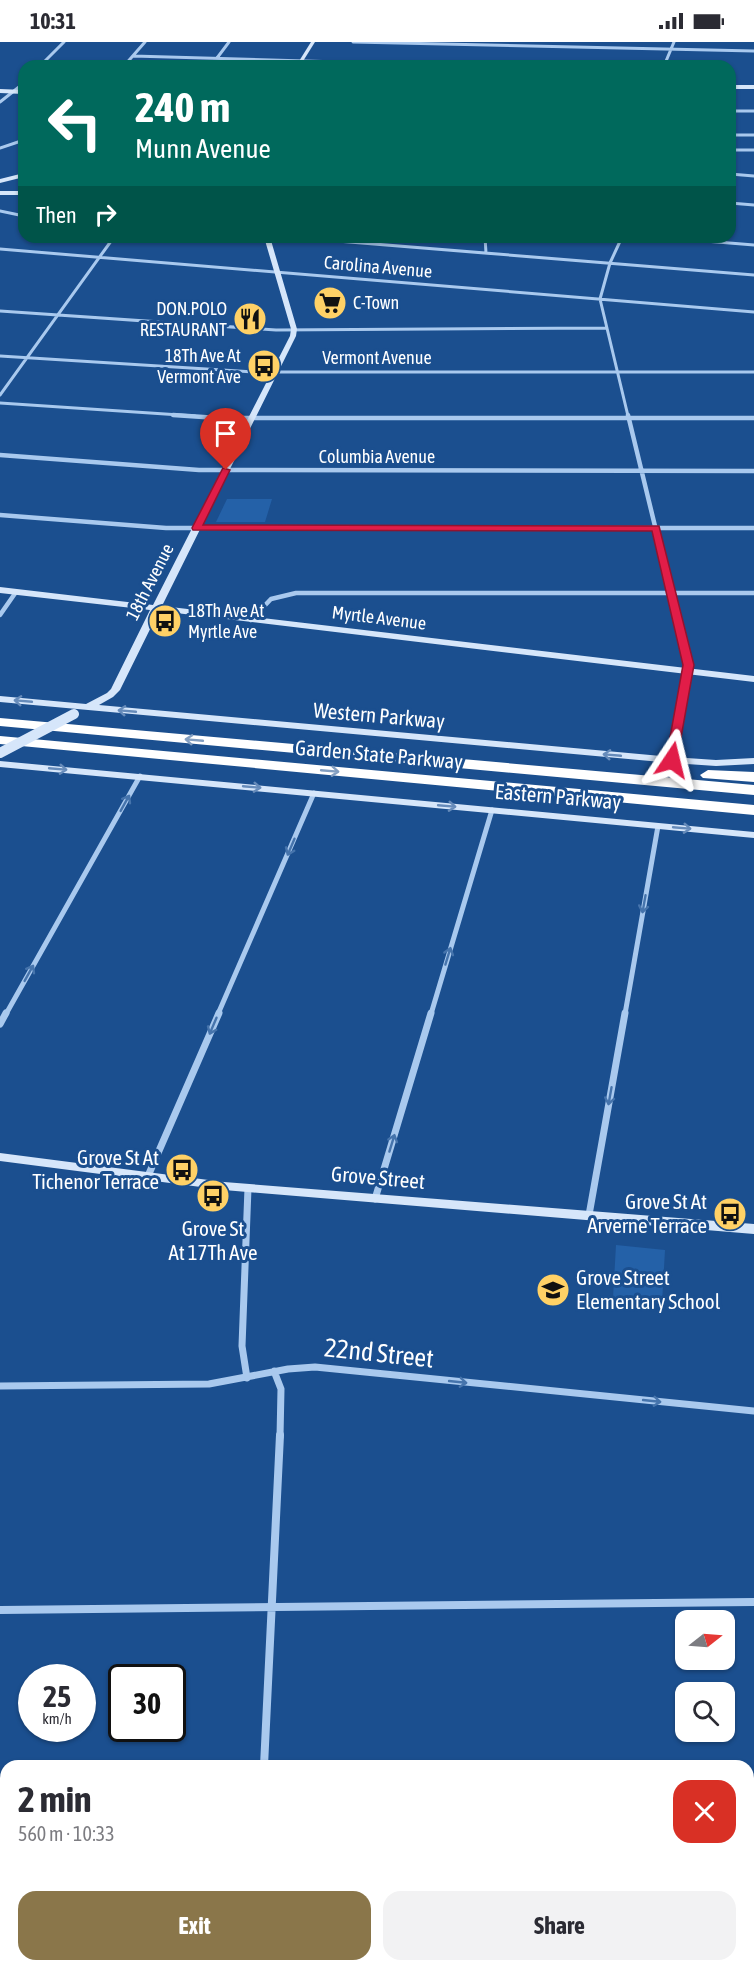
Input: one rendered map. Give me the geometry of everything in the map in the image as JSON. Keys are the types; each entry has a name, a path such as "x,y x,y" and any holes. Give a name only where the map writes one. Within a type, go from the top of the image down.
{"highway":[{"name":"Garden State Parkway","path":"0,722 754,790"},
{"name":"Garden State Parkway","path":"0,740 754,810"},
{"path":"395,758 754,777"},
{"path":"530,790 754,820"}],"main road":[{"path":"302,60 314,42"},
{"path":"736,87 754,87"},
{"path":"0,91 15,92"},
{"path":"0,181 18,176"},
{"path":"0,193 18,193"},
{"path":"269,243 294,329"},
{"name":"18th Avenue","path":"0,753 110,695 115,690 276,372 294,329"},
{"name":"Myrtle Avenue","path":"0,590 754,679"},
{"name":"Western Parkway","path":"0,699 672,760 716,763 754,761"},
{"name":"Eastern Parkway","path":"0,764 754,835"},
{"name":"Grove Street","path":"0,1156 248,1188 754,1229"}],"street":[{"path":"46,60 64,42"},
{"path":"129,60 145,42"},
{"path":"216,58 229,42"},
{"path":"353,42 672,51 754,51"},
{"path":"667,60 674,42"},
{"path":"133,56 250,60"},
{"path":"0,102 18,89"},
{"path":"736,111 754,111"},
{"path":"736,135 754,135"},
{"path":"0,148 18,142"},
{"path":"736,150 754,150"},
{"path":"736,174 754,176"},
{"path":"736,204 754,205"},
{"path":"0,211 18,215"},
{"path":"0,395 110,243"},
{"path":"364,243 754,275"},
{"path":"485,243 486,253"},
{"path":"619,243 610,263 600,299 688,662 672,760"},
{"path":"736,243 754,244"},
{"name":"Carolina Avenue","path":"1,249 754,312"},
{"path":"0,311 294,329 607,328"},
{"name":"Vermont Avenue","path":"0,356 245,372 754,372"},
{"path":"0,403 252,418 754,418"},
{"name":"Columbia Avenue","path":"0,455 193,470 754,471"},
{"path":"0,514 158,528 754,528"},
{"path":"0,615 16,592"},
{"path":"251,620 266,602 288,593 754,593"},
{"path":"0,1024 140,776"},
{"path":"147,1176 314,793"},
{"path":"375,1199 492,810"},
{"path":"589,1215 658,826"},
{"path":"247,1378 242,1346 248,1188"},
{"name":"22nd Street","path":"0,1386 209,1384 274,1371 315,1367 754,1411"},
{"path":"264,1760 282,1402 281,1389 274,1371"},
{"path":"0,1610 754,1602"}],"shaded area":[{"path":"227,499 272,499 265,522 216,522"},
{"path":"616,1245 665,1250 662,1303 613,1298"}],"place":[{"name":"C-Town","path":"330,303"},
{"name":"DON.POLO RESTAURANT","path":"250,319"},
{"name":"18Th Ave At Vermont Ave","path":"264,366"},
{"name":"18Th Ave At Myrtle Ave","path":"165,621"},
{"name":"Grove St At Tichenor Terrace","path":"182,1170"},
{"name":"Grove St At 17Th Ave","path":"213,1196"},
{"name":"Grove St At Arverne Terrace","path":"730,1214"},
{"name":"Grove Street Elementary School","path":"553,1290"}],"route":[{"path":"226,470 196,528 656,528 688,665 672,760"}]}
